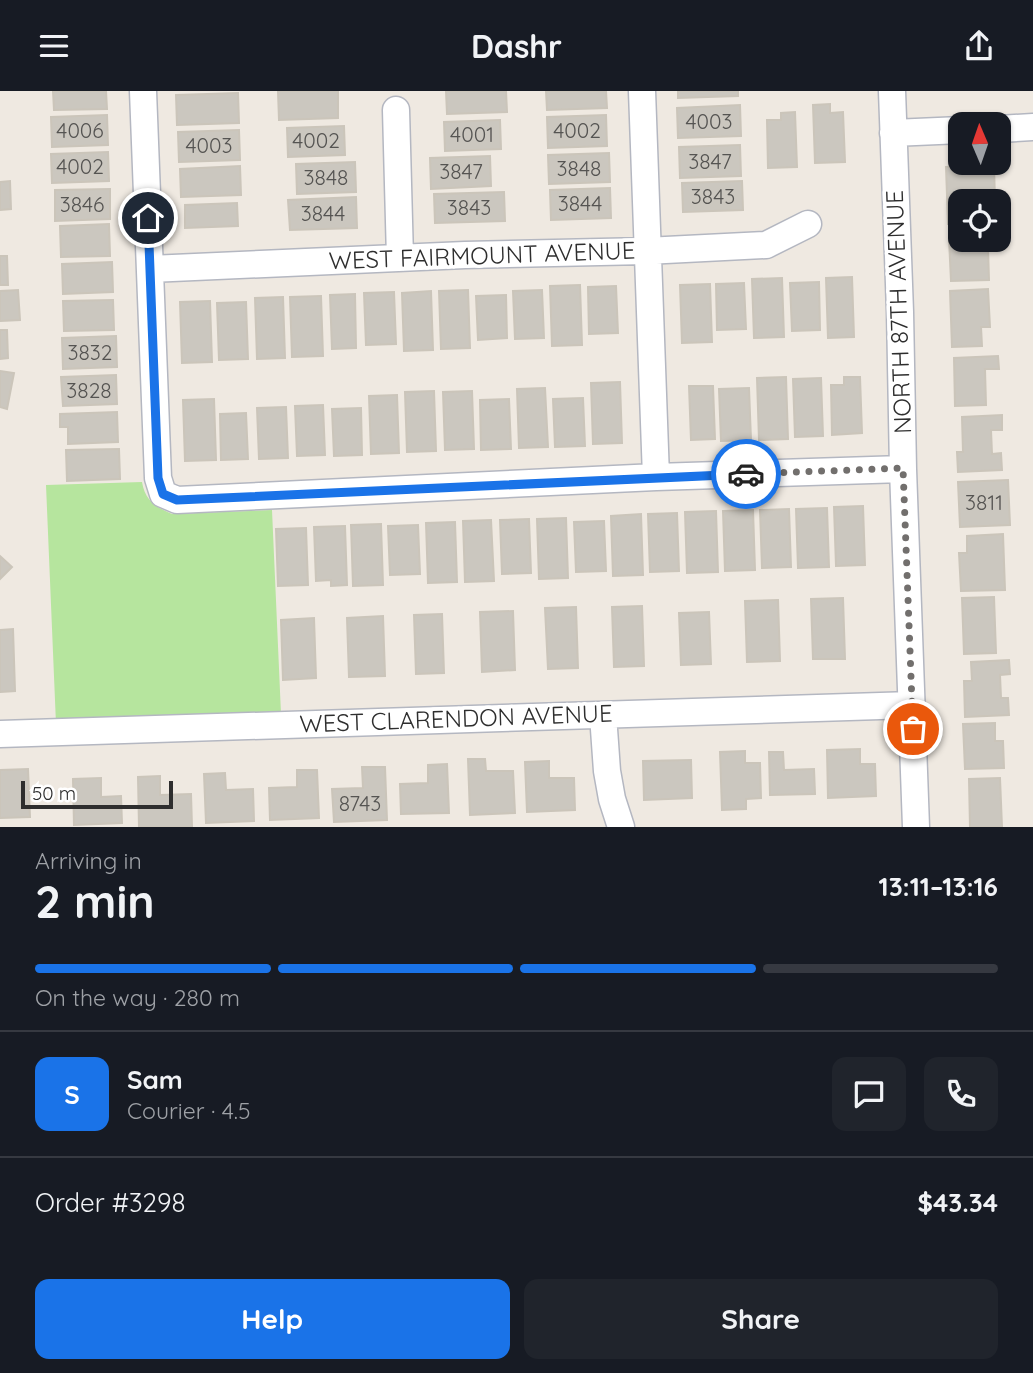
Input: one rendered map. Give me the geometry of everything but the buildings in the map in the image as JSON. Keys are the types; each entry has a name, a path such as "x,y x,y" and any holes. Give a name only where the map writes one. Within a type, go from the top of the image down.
{"street":[{"path":"143,91 158,478 163,494 177,500 903,468"},
{"path":"642,91 656,477"},
{"name":"NORTH 87TH AVENUE","path":"892,91 916,827"},
{"path":"396,110 400,258"},
{"path":"1012,128 1033,127"},
{"path":"893,133 948,131"},
{"name":"WEST FAIRMOUNT AVENUE","path":"150,269 766,245 808,224"},
{"name":"WEST CLARENDON AVENUE","path":"0,734 912,705"},
{"path":"603,715 607,771 621,827"}],"green space":[{"path":"142,482 152,502 172,514 272,510 281,714 56,724 46,485"}],"way so far":[{"path":"746,474 903,468 913,729"}],"route":[{"path":"148,218 158,478 163,494 177,500 746,474"}]}
